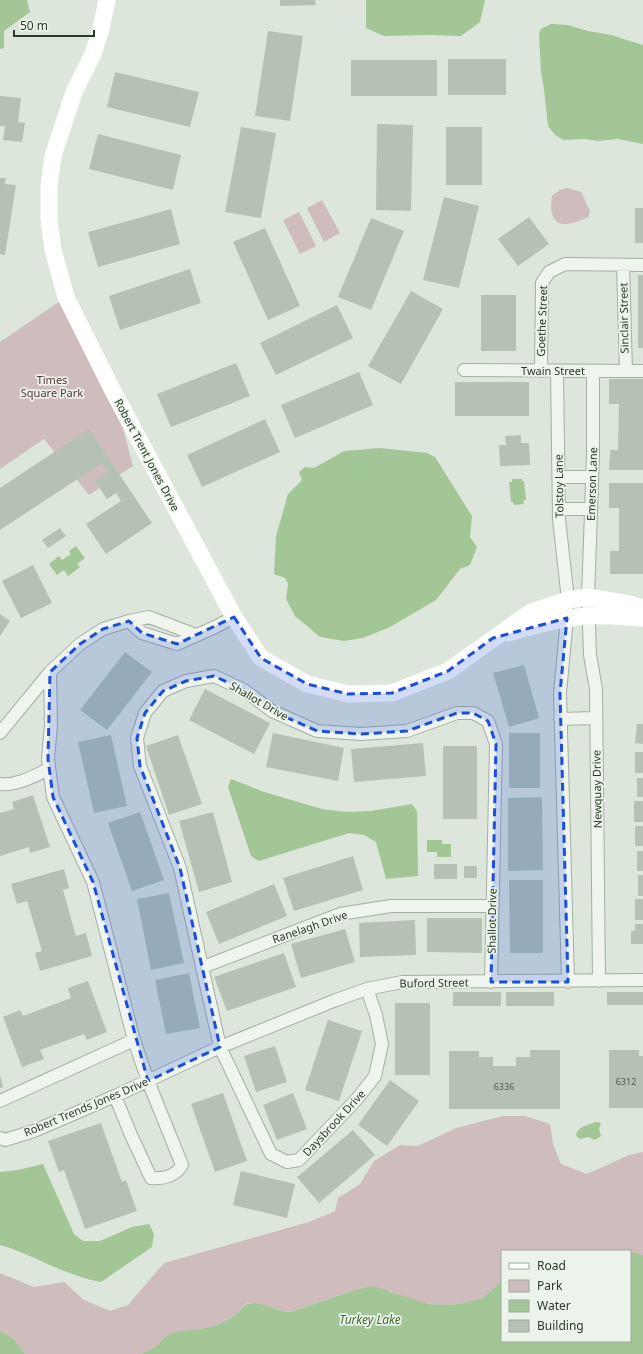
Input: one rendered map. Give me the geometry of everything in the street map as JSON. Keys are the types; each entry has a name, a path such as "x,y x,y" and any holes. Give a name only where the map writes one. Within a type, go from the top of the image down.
{"street":[{"name":"Robert Trent Jones Drive","path":"107,0 101,29 93,54 74,92 53,156 49,186 49,220 53,250 66,297 113,391 234,616 261,658 307,684 348,694 392,692 448,671 531,612 567,600 588,597 643,608"},
{"name":"Goethe Street","path":"541,371 542,283 549,272 565,264 643,266"},
{"name":"Sinclair Street","path":"623,265 626,371"},
{"name":"Twain Street","path":"464,370 557,372 643,371"},
{"name":"Tolstoy Lane","path":"557,372 559,509 567,600"},
{"name":"Emerson Lane","path":"588,597 592,477 593,372"},
{"path":"559,477 592,477"},
{"path":"559,509 591,509"},
{"name":"Newquay Drive","path":"588,597 590,655 596,689 599,981"},
{"path":"567,600 567,618 560,692 560,719 568,982"},
{"path":"129,621 142,633 177,644 215,627 234,616"},
{"name":"Robert Trent Jones Drive","path":"493,638 531,626 567,618 589,616 643,618"},
{"path":"0,733 50,672 80,644 103,629 149,617 196,635"},
{"path":"155,637 160,622"},
{"path":"50,672 51,724 48,759 53,797 93,882 134,1040 148,1081 182,1165 179,1172 161,1179 151,1178 115,1096"},
{"name":"Shallot Drive","path":"220,1047 180,868 140,766 137,738 145,713 163,691 186,681 214,676 244,690 272,711 317,732 361,734 407,732 457,713 473,713 488,721 496,744 491,982"},
{"path":"560,719 596,718"},
{"path":"0,784 9,785 32,777 49,768"},
{"name":"Ranelagh Drive","path":"203,967 340,914 391,906 492,906"},
{"name":"Buford Street","path":"170,1070 220,1047 336,1000 367,989 402,982 568,982 643,980"},
{"name":"Daysbrook Drive","path":"220,1047 271,1154 287,1162 299,1160 357,1099 375,1076 382,1044 376,1015 367,989"},
{"path":"0,1101 134,1040"},
{"name":"Robert Trends Jones Drive","path":"0,1138 5,1140 34,1131 115,1096 170,1070"}],"highlighted area":[{"path":"234,617 261,658 307,684 348,694 392,693 448,671 493,638 567,618 560,693 568,982 491,982 496,744 488,721 473,713 457,713 407,731 361,734 317,731 272,711 244,690 214,676 186,681 163,691 145,713 137,738 140,766 180,868 220,1047 148,1081 93,882 53,797 48,759 50,672 80,644 103,629 129,621 142,633 177,644"}],"green space":[{"path":"567,188 581,192 590,211 588,217 579,221 565,224 559,223 555,220 551,207 552,196 560,190"},
{"path":"322,200 340,233 324,242 307,208"},
{"path":"299,212 316,246 300,254 283,220"},
{"name":"Times Square Park","path":"66,297 113,391 133,466 89,495 44,439 0,469 0,342"},
{"path":"503,1116 525,1116 550,1124 553,1144 561,1164 587,1174 629,1155 643,1152 643,1255 631,1252 631,1250 501,1250 501,1282 483,1298 459,1304 444,1305 428,1304 409,1299 390,1291 352,1291 291,1312 278,1310 264,1305 248,1303 233,1317 218,1325 166,1336 155,1347 141,1354 25,1354 14,1339 0,1331 0,1273 34,1287 64,1282 84,1300 110,1311 128,1305 164,1263 309,1222 335,1211 338,1198 360,1184 374,1161 400,1145 418,1146 456,1128"}],"water":[{"path":"0,0 27,0 30,12 4,31 4,48 0,49"},
{"path":"366,0 485,0 480,22 461,36 384,36 366,28"},
{"path":"551,24 568,25 588,31 611,35 643,45 643,144 618,139 598,141 584,139 564,140 555,135 548,126 541,72 539,34 541,29"},
{"path":"380,448 427,453 435,457 472,516 470,537 477,547 470,565 460,569 436,600 390,627 363,638 344,641 320,637 295,616 286,599 288,584 285,578 274,574 276,536 288,494 302,480 299,472 305,467 314,468 344,451"},
{"path":"512,479 522,479 522,481 524,481 526,500 523,501 524,504 514,505 513,502 511,502 509,482 512,482"},
{"path":"76,546 85,558 77,564 80,567 68,576 64,570 57,575 49,564 59,556 62,560 71,554 69,551"},
{"path":"231,779 264,792 322,809 346,812 371,811 412,804 417,811 418,876 386,879 376,842 364,835 349,833 259,861 251,856 228,787"},
{"path":"427,840 442,840 442,844 451,844 451,857 437,857 437,852 427,852"},
{"path":"599,1122 601,1124 599,1129 601,1136 595,1140 588,1137 580,1139 577,1137 576,1135 579,1130 584,1126"},
{"path":"43,1164 74,1234 83,1241 100,1241 132,1227 149,1224 154,1234 152,1247 101,1282 75,1275 0,1245 0,1172 18,1170"},
{"name":"Turkey Lake","path":"631,1252 643,1255 643,1354 141,1354 155,1347 166,1336 174,1332 218,1325 233,1317 247,1304 254,1303 291,1312 352,1291 373,1286 428,1304 459,1304 483,1298 501,1282 501,1342 631,1342"},
{"path":"0,1331 14,1339 25,1354 0,1354"}],"building":[{"path":"280,0 315,0 316,5 280,6"},
{"path":"268,31 303,36 290,121 255,116"},
{"path":"448,59 506,59 506,95 448,95"},
{"path":"351,60 437,60 437,96 351,96"},
{"path":"115,72 199,92 190,127 107,107"},
{"path":"0,96 21,98 18,122 25,123 22,142 3,140 5,126 0,126"},
{"path":"377,124 413,125 411,211 376,210"},
{"path":"241,127 276,133 261,218 225,212"},
{"path":"446,127 482,127 482,185 446,185"},
{"path":"98,134 181,155 173,190 89,169"},
{"path":"0,178 6,178 5,184 16,185 5,255 0,254"},
{"path":"444,197 479,206 459,288 423,280"},
{"path":"635,208 643,208 643,243 635,243"},
{"path":"171,209 180,244 98,267 88,232"},
{"path":"529,217 549,244 518,266 498,239"},
{"path":"371,218 404,231 371,310 338,297"},
{"path":"265,228 300,306 268,320 233,242"},
{"path":"190,269 201,303 120,330 109,296"},
{"path":"638,275 643,275 643,348 638,348"},
{"path":"411,291 443,309 401,384 368,366"},
{"path":"481,295 516,295 516,351 481,351"},
{"path":"337,305 353,338 276,375 260,343"},
{"path":"236,363 250,396 171,427 157,394"},
{"path":"359,372 373,405 295,438 281,405"},
{"path":"609,379 643,379 643,470 609,470 610,450 618,450 619,404 609,404"},
{"path":"455,382 529,382 529,416 455,416"},
{"path":"265,419 280,452 202,487 187,455"},
{"path":"89,429 152,523 106,554 86,524 121,501 116,493 107,499 95,481 108,472 102,463 0,530 0,488"},
{"path":"521,435 521,443 529,443 530,465 500,466 499,445 506,445 505,436"},
{"path":"609,483 643,483 643,574 610,574 610,551 619,551 619,508 609,508"},
{"path":"60,528 66,536 48,548 42,540"},
{"path":"33,565 52,603 21,618 2,581"},
{"path":"0,614 10,621 0,636"},
{"path":"125,652 152,672 107,730 80,710"},
{"path":"524,665 539,718 509,727 493,673"},
{"path":"205,689 270,723 254,754 189,720"},
{"path":"637,724 643,724 643,744 635,743"},
{"path":"273,733 344,748 338,781 266,767"},
{"path":"509,733 540,733 540,788 509,788"},
{"path":"111,735 127,806 94,813 78,742"},
{"path":"178,735 202,804 169,815 146,746"},
{"path":"423,743 426,776 354,782 351,749"},
{"path":"443,746 477,746 477,819 443,819"},
{"path":"635,752 643,752 643,773 635,773"},
{"path":"637,778 643,778 643,797 637,797"},
{"path":"33,795 50,847 30,853 29,847 0,856 0,813 14,809 12,802"},
{"path":"542,797 543,870 508,871 508,798"},
{"path":"634,801 643,801 643,822 634,822"},
{"path":"140,812 164,880 132,891 108,823"},
{"path":"213,812 232,882 199,892 179,821"},
{"path":"635,826 643,826 643,846 635,846"},
{"path":"637,851 643,851 643,871 637,871"},
{"path":"353,856 363,890 294,911 283,878"},
{"path":"434,864 457,864 457,879 434,879"},
{"path":"464,866 477,866 477,878 464,878"},
{"path":"64,869 69,888 63,890 76,936 86,933 92,956 40,971 35,953 42,951 27,901 17,904 11,884"},
{"path":"638,875 643,875 643,896 638,896"},
{"path":"509,880 543,880 543,953 510,953"},
{"path":"274,884 287,916 219,944 206,912"},
{"path":"169,893 184,963 151,970 137,899"},
{"path":"635,899 643,899 643,920 635,920"},
{"path":"427,918 482,918 482,953 427,952"},
{"path":"415,920 416,955 360,957 359,923"},
{"path":"635,924 643,924 643,944 631,944 631,931 635,931"},
{"path":"345,929 355,962 301,978 291,944"},
{"path":"284,953 296,987 227,1011 214,977"},
{"path":"189,973 200,1028 166,1034 155,980"},
{"path":"88,981 107,1032 87,1040 84,1034 40,1050 44,1059 22,1067 3,1017 20,1010 23,1016 71,998 68,988"},
{"path":"453,992 501,992 501,1006 453,1006"},
{"path":"506,992 554,992 554,1006 506,1006"},
{"path":"607,992 643,992 643,1005 607,1005"},
{"path":"395,1003 430,1003 430,1075 395,1075"},
{"path":"328,1020 362,1031 339,1101 305,1090"},
{"path":"275,1046 287,1082 256,1092 244,1056"},
{"path":"530,1050 560,1050 560,1109 449,1109 449,1051 479,1051 479,1057 493,1057 493,1066 516,1066 516,1057 530,1057"},
{"path":"609,1050 639,1050 639,1056 643,1056 643,1108 609,1108"},
{"path":"0,1075 3,1087 0,1088"},
{"path":"390,1080 419,1101 387,1146 358,1125"},
{"path":"223,1093 247,1161 215,1172 191,1104"},
{"path":"293,1093 307,1129 277,1140 263,1105"},
{"path":"101,1123 122,1182 126,1180 137,1211 85,1229 64,1170 59,1172 48,1141"},
{"path":"353,1130 375,1155 319,1203 297,1177"},
{"path":"241,1171 295,1184 287,1218 233,1205"}]}
